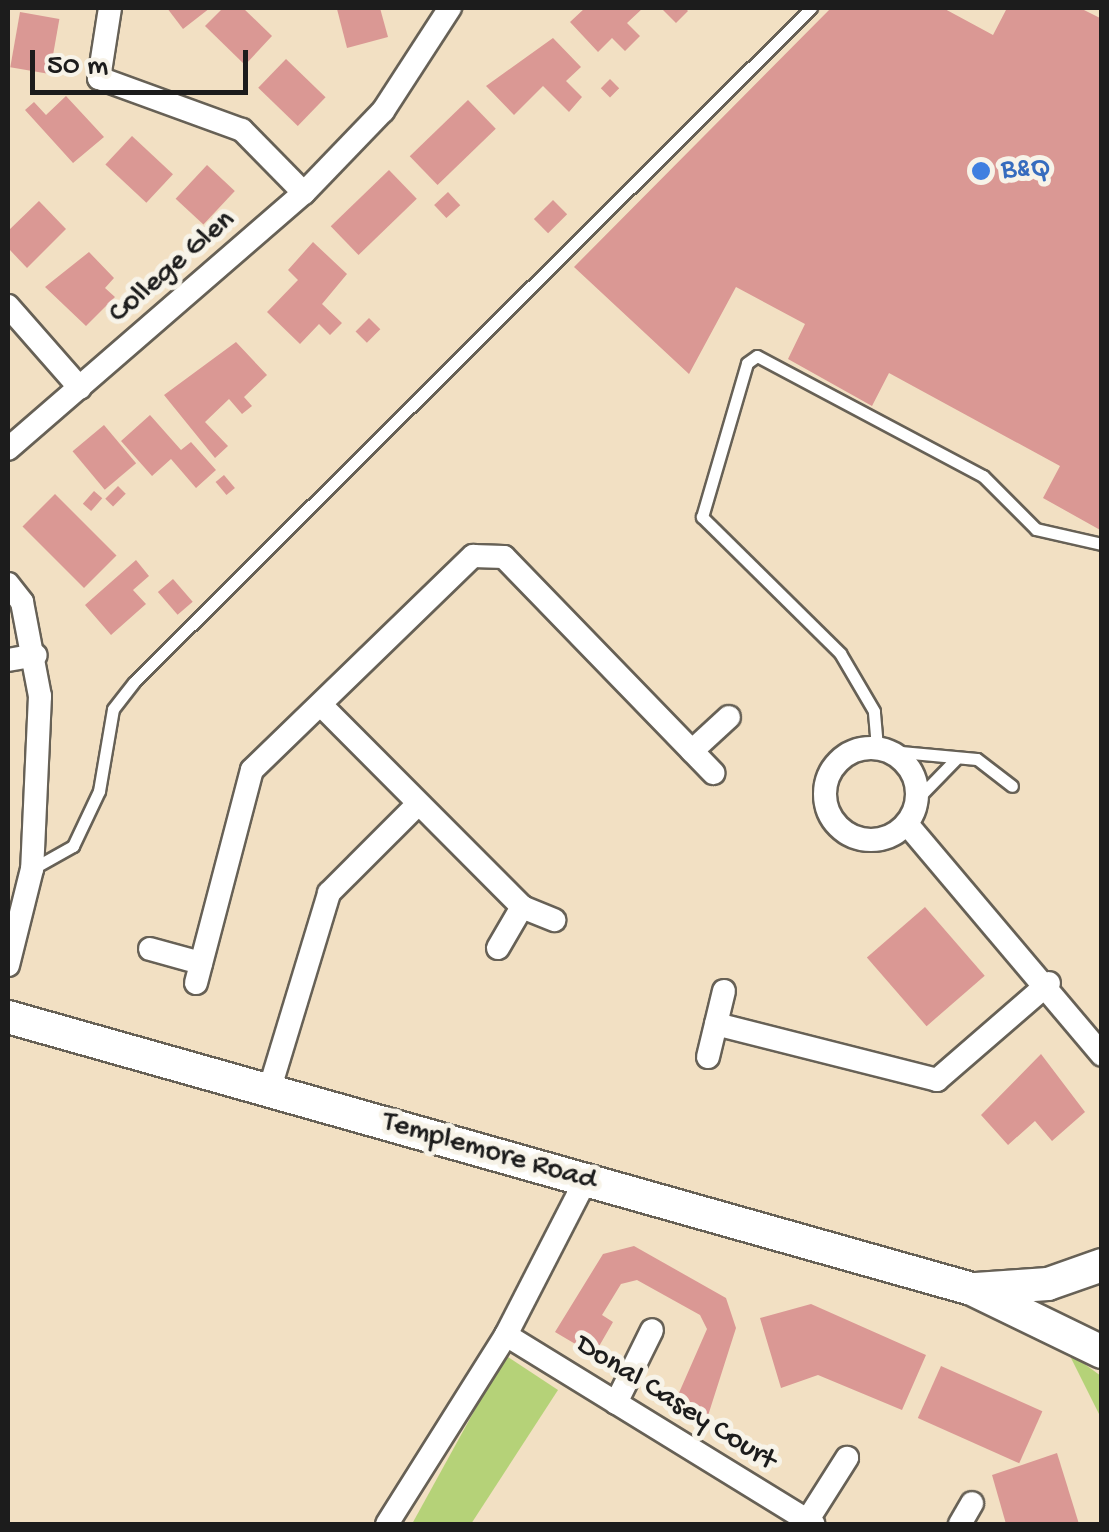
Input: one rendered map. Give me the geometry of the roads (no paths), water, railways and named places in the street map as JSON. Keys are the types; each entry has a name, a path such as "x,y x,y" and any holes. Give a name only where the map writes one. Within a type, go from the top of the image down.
{"main road":[{"name":"Templemore Road","path":"8,1017 972,1289 1102,1352"},
{"name":"Templemore Road","path":"972,1289 1048,1284 1102,1265"}],"street":[{"path":"110,8 99,78 242,130 304,193"},
{"name":"College Glen","path":"8,449 304,193 383,111 450,8"},
{"path":"8,306 80,388"},
{"path":"150,948 199,973 252,770 489,550 713,773"},
{"path":"8,584 36,655 32,869 8,964"},
{"path":"8,660 36,655"},
{"path":"320,705 522,907 554,920"},
{"path":"692,751 729,717"},
{"path":"884,749 912,770 918,798 907,824 864,840 828,811 834,766 884,749"},
{"path":"269,1091 329,893 418,804"},
{"path":"907,824 1050,983 1102,1055"},
{"path":"498,948 522,907"},
{"path":"716,1024 937,1080 1050,983"},
{"path":"708,1057 724,991"},
{"path":"396,1518 506,1335 586,1180"},
{"path":"616,1403 652,1330"},
{"name":"Donal Casey Court","path":"506,1335 810,1523"},
{"path":"810,1523 847,1458"},
{"path":"960,1524 972,1503"}],"lane":[{"path":"32,869 73,846 100,790 113,710 134,682 811,8"},
{"path":"1012,786 996,767 884,749 874,711 840,653 702,517 747,362 758,356 983,476 1036,529 1102,544"},
{"path":"918,798 956,760"}],"place":[{"name":"B&Q","path":"981,171"}]}
